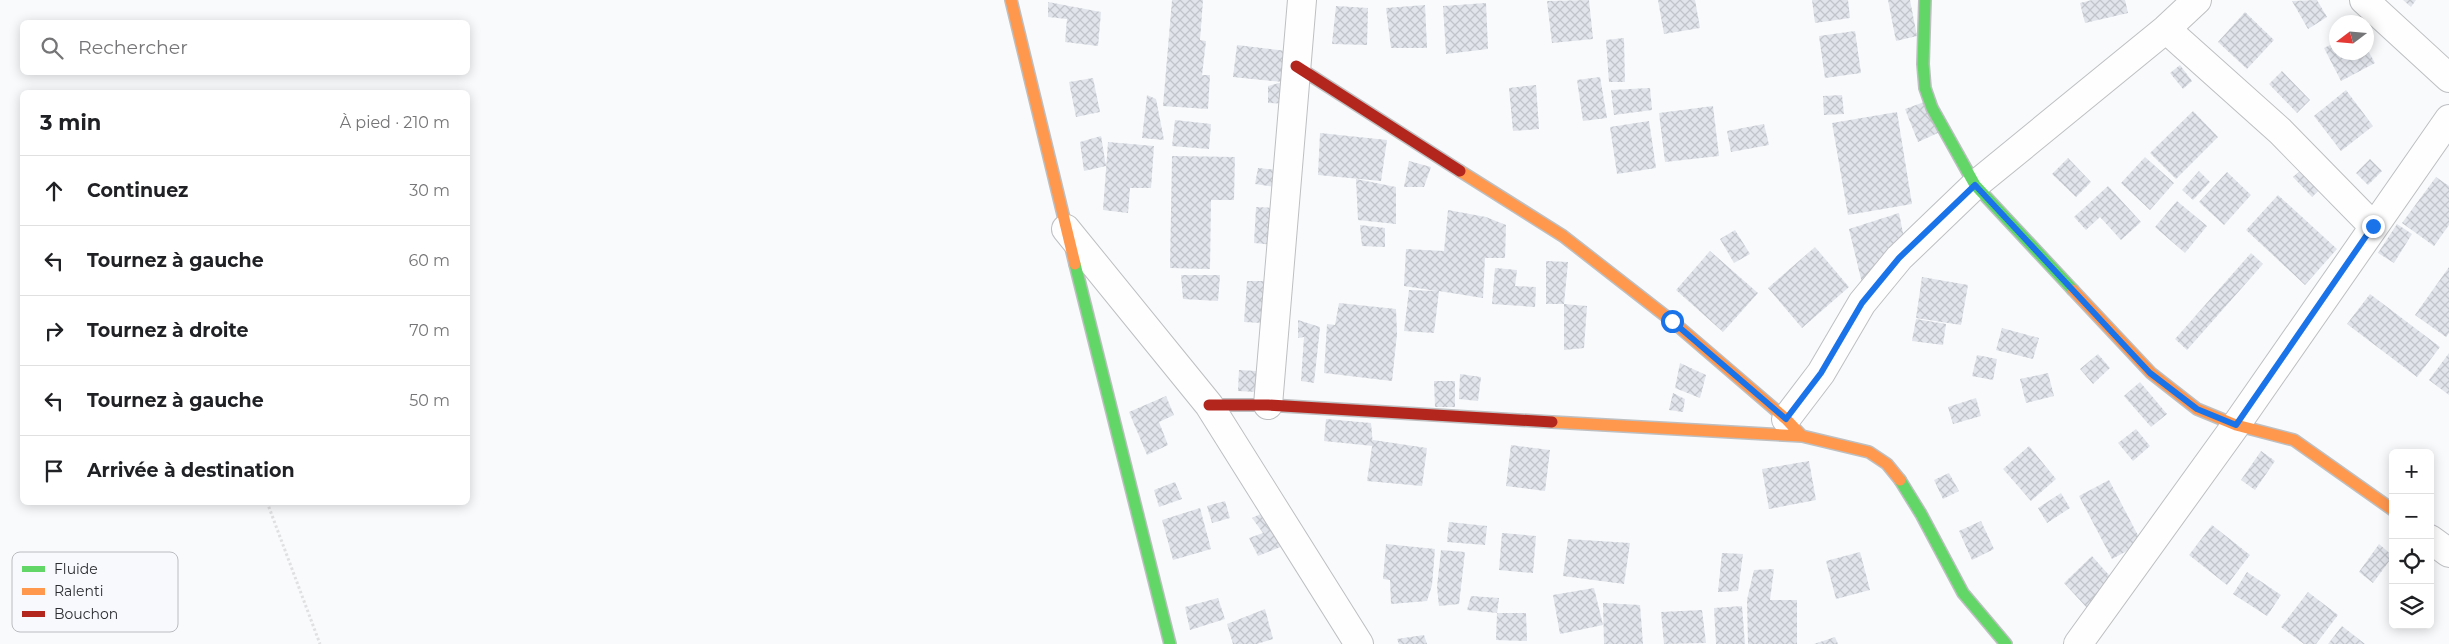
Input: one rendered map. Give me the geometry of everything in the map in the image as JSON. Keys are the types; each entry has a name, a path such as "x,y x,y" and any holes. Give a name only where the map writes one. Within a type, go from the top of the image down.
{"street":[{"path":"1011,0 1170,644"},
{"path":"1268,405 1302,0"},
{"path":"1925,0 1923,64 1925,88 1932,108 1975,185 2150,373 2197,409 2236,425 2294,440 2389,507"},
{"path":"1794,427 1821,373 1862,303 1899,258 1975,185 2166,29 2197,0"},
{"path":"2364,0 2449,78"},
{"path":"2166,29 2280,131 2373,226"},
{"path":"1296,66 1563,236 1672,321 1794,427"},
{"path":"2078,644 2236,425 2449,119"},
{"path":"1066,229 1209,405 1359,644"},
{"path":"1209,405 1268,405 1794,427 1874,454 1887,462 1920,515 1958,585 1980,616 2006,644"},
{"path":"2434,542 2449,553"}],"path":[{"path":"268,505 320,644"}],"building":[{"path":"1172,0 1203,0 1200,40 1206,41 1202,75 1210,75 1208,109 1163,106"},
{"path":"1589,0 1593,39 1552,43 1547,1"},
{"path":"1658,0 1695,0 1700,28 1664,34"},
{"path":"1812,0 1848,0 1850,18 1815,23"},
{"path":"1888,0 1910,0 1917,36 1896,41"},
{"path":"2092,0 2125,0 2128,13 2085,23 2080,3"},
{"path":"2317,0 2327,17 2308,29 2292,1"},
{"path":"2403,0 2416,0 2411,7"},
{"path":"1048,2 1101,12 1098,46 1065,42 1067,19 1048,17"},
{"path":"1486,3 1488,49 1446,54 1443,6"},
{"path":"1425,5 1427,48 1391,48 1386,8"},
{"path":"1336,6 1368,8 1367,45 1332,44"},
{"path":"2245,12 2274,40 2247,69 2218,42"},
{"path":"1855,31 1861,73 1825,78 1819,36"},
{"path":"1624,38 1625,82 1609,82 1606,40"},
{"path":"1237,45 1287,51 1283,82 1233,77"},
{"path":"2329,46 2329,58 2324,48"},
{"path":"2330,60 2373,60 2375,63 2341,81"},
{"path":"2180,65 2192,81 2183,89 2170,73"},
{"path":"2282,71 2310,100 2297,113 2269,84"},
{"path":"1600,77 1607,118 1583,121 1577,80"},
{"path":"1093,78 1100,112 1076,117 1069,82"},
{"path":"1283,82 1289,104 1268,103 1268,86"},
{"path":"1536,85 1539,129 1513,131 1509,88"},
{"path":"1650,88 1652,110 1614,115 1611,90"},
{"path":"2346,90 2373,126 2341,151 2314,116"},
{"path":"1147,95 1156,99 1164,140 1142,138"},
{"path":"1842,95 1844,114 1824,115 1823,96"},
{"path":"1927,101 1940,132 1918,142 1905,109"},
{"path":"1713,106 1719,156 1665,162 1659,113"},
{"path":"2193,111 2218,137 2176,179 2150,153"},
{"path":"1897,112 1912,204 1848,215 1832,123"},
{"path":"1175,120 1211,124 1209,149 1172,146"},
{"path":"1649,121 1656,168 1617,174 1610,127"},
{"path":"1764,124 1769,145 1731,152 1727,131"},
{"path":"1320,133 1387,140 1381,181 1318,175"},
{"path":"1101,136 1106,166 1084,171 1080,142"},
{"path":"1108,142 1154,146 1151,188 1130,188 1128,213 1103,210"},
{"path":"1172,156 1235,157 1234,200 1211,200 1210,269 1170,268"},
{"path":"2145,157 2174,183 2150,210 2121,183"},
{"path":"2068,158 2091,182 2076,197 2052,174"},
{"path":"2370,159 2382,171 2368,185 2356,173"},
{"path":"1409,161 1431,167 1424,187 1404,187"},
{"path":"2306,166 2324,185 2312,197 2293,177"},
{"path":"1258,168 1278,170 1276,187 1255,184"},
{"path":"2199,171 2210,182 2193,200 2182,190"},
{"path":"2227,172 2251,195 2224,225 2199,202"},
{"path":"2436,177 2449,186 2449,225 2434,246 2402,223"},
{"path":"1356,179 1396,187 1396,224 1358,220"},
{"path":"2108,186 2141,222 2121,240 2100,217 2086,230 2074,217"},
{"path":"2278,195 2337,249 2305,285 2246,230"},
{"path":"2177,201 2207,226 2185,253 2155,227"},
{"path":"1256,207 1278,208 1275,245 1254,243"},
{"path":"1448,210 1486,217 1506,225 1505,258 1485,258 1483,298 1439,291 1434,333 1404,331 1409,290 1437,291 1404,286 1406,249 1444,251"},
{"path":"1899,213 1904,238 1862,283 1849,229"},
{"path":"2397,224 2412,234 2394,263 2378,253"},
{"path":"1360,225 1385,228 1385,247 1362,246"},
{"path":"1735,230 1750,254 1734,263 1720,239"},
{"path":"1815,247 1849,287 1802,328 1768,288"},
{"path":"1710,251 1758,293 1723,332 1676,290"},
{"path":"2251,253 2263,264 2187,350 2175,339"},
{"path":"1546,261 1568,262 1564,304 1546,304"},
{"path":"2449,267 2449,333 2446,337 2415,315"},
{"path":"1495,268 1517,270 1515,286 1536,287 1535,307 1492,304"},
{"path":"1181,275 1220,275 1218,301 1183,299"},
{"path":"1922,277 1968,285 1961,325 1916,318"},
{"path":"1247,281 1265,281 1262,323 1244,322"},
{"path":"2370,294 2440,347 2417,377 2347,324"},
{"path":"1339,303 1396,309 1397,334 1392,381 1324,373 1327,324 1335,325"},
{"path":"1564,304 1587,306 1584,348 1564,350"},
{"path":"1916,319 1946,324 1943,345 1912,341"},
{"path":"1298,320 1320,327 1314,383 1301,381 1304,337 1298,338"},
{"path":"2002,328 2039,338 2033,359 1996,350"},
{"path":"2449,353 2449,395 2429,380"},
{"path":"2098,354 2110,368 2093,384 2080,369"},
{"path":"1977,355 1997,359 1993,380 1972,376"},
{"path":"1680,363 1706,375 1700,398 1675,388"},
{"path":"1239,370 1257,371 1257,392 1238,391"},
{"path":"2048,373 2054,396 2026,403 2020,379"},
{"path":"1460,374 1481,377 1478,401 1459,399"},
{"path":"1434,381 1455,381 1455,407 1435,407"},
{"path":"2140,382 2167,414 2151,427 2124,396"},
{"path":"1673,393 1685,399 1683,412 1669,410"},
{"path":"1166,396 1174,415 1159,422 1168,445 1147,455 1129,412"},
{"path":"1976,398 1981,416 1953,424 1948,407"},
{"path":"1326,419 1371,423 1373,446 1324,441"},
{"path":"2136,429 2150,446 2133,461 2118,443"},
{"path":"1373,440 1427,448 1422,486 1367,481"},
{"path":"1511,445 1550,450 1545,491 1506,486"},
{"path":"2029,446 2056,479 2031,501 2003,469"},
{"path":"2261,451 2275,461 2255,490 2241,480"},
{"path":"1809,461 1816,500 1769,509 1762,469"},
{"path":"1949,473 1959,491 1943,499 1934,480"},
{"path":"2109,480 2142,543 2112,559 2079,496"},
{"path":"1175,482 1182,499 1159,507 1154,490"},
{"path":"2061,493 2070,508 2047,523 2038,508"},
{"path":"1225,501 1230,518 1212,523 1207,506"},
{"path":"1200,508 1211,549 1173,560 1162,520"},
{"path":"1269,510 1290,543 1258,556 1249,538 1263,533 1252,518"},
{"path":"1981,521 1994,549 1972,560 1959,531"},
{"path":"1449,522 1487,526 1485,545 1447,542"},
{"path":"2212,525 2250,555 2227,585 2189,555"},
{"path":"1502,533 1536,536 1533,573 1499,570"},
{"path":"1568,539 1630,543 1624,584 1563,576"},
{"path":"1386,544 1435,549 1432,585 1427,601 1391,604 1390,580 1383,579"},
{"path":"2379,544 2389,553 2389,561 2373,583 2359,572"},
{"path":"1441,550 1465,552 1459,604 1439,606 1437,587"},
{"path":"1860,552 1870,590 1836,599 1826,561"},
{"path":"1722,553 1743,554 1738,591 1718,592"},
{"path":"2092,556 2116,583 2088,609 2064,583"},
{"path":"1774,569 1770,600 1797,600 1797,644 1748,644 1747,600 1754,570"},
{"path":"2247,572 2281,595 2267,616 2233,594"},
{"path":"1594,588 1603,625 1560,634 1553,595"},
{"path":"2308,592 2338,615 2316,644 2304,644 2281,627"},
{"path":"1471,596 1499,598 1497,613 1467,610"},
{"path":"1218,598 1225,619 1190,630 1185,607"},
{"path":"1603,603 1640,605 1643,644 1604,644"},
{"path":"1742,606 1745,644 1716,644 1714,608"},
{"path":"1265,609 1273,639 1257,644 1233,644 1227,624"},
{"path":"1702,610 1706,643 1664,644 1661,612"},
{"path":"1497,613 1526,613 1527,641 1496,640"},
{"path":"2342,626 2365,644 2328,644"},
{"path":"1424,635 1427,644 1399,644 1397,639"},
{"path":"1835,637 1838,644 1814,644"}],"traffic: fast":[{"path":"1925,0 1923,64 1925,88 1932,108 1975,185 2073,290"},
{"path":"1075,264 1170,644"},
{"path":"1900,480 1921,514 1963,593 2006,644"}],"traffic: slow":[{"path":"1011,0 1075,264"},
{"path":"1460,171 1563,236 1672,321 1786,419 1802,436"},
{"path":"2073,290 2151,373 2197,409 2236,425 2294,440 2389,507"},
{"path":"1552,422 1802,436 1869,452 1887,464 1900,480"}],"traffic: jam":[{"path":"1296,66 1460,171"},
{"path":"1209,405 1268,405 1552,422"}],"route":[{"path":"1672,321 1786,419 1821,373 1862,303 1899,258 1975,185 2150,373 2197,409 2236,425 2373,226"}]}
